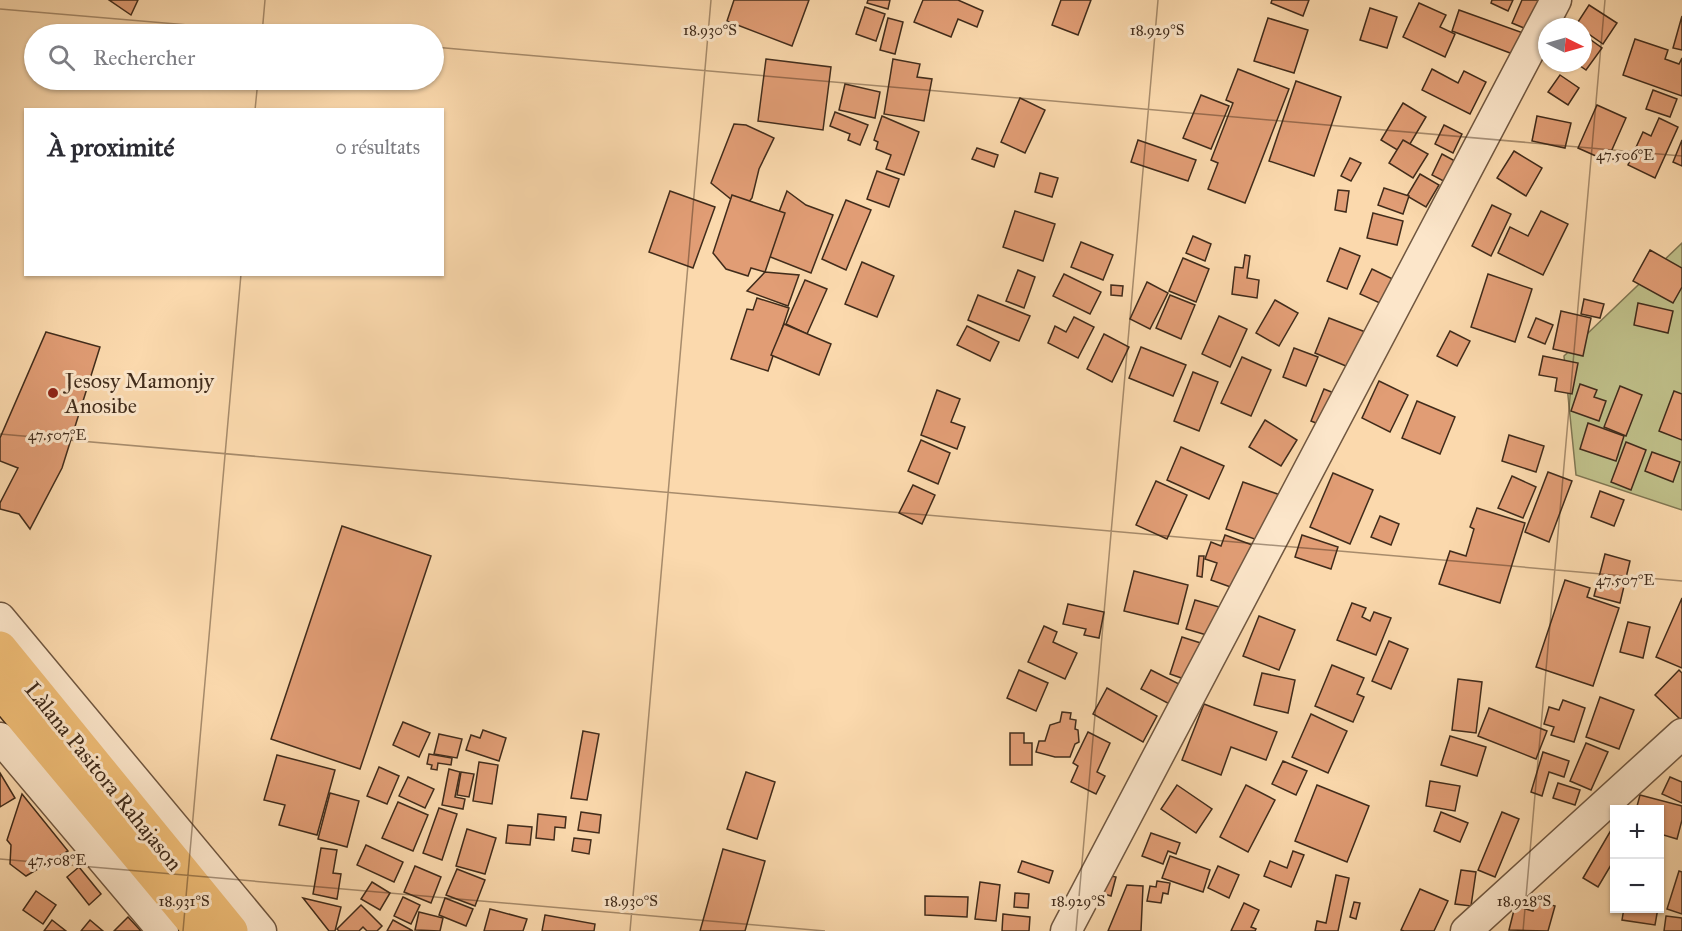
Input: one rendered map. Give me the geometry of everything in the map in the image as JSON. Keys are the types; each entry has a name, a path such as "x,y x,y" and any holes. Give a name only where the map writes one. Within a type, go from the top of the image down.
{"main road":[{"name":"Làlana Pasitora Rahajason","path":"0,648 231,931"},
{"name":"Làlana Pasitora Rahajason","path":"0,690 201,931"}],"street":[{"path":"1066,931 1556,0"},
{"path":"0,618 261,931"},
{"path":"1467,931 1682,734"},
{"path":"0,738 163,931"}],"green space":[{"path":"1682,243 1682,510 1576,475 1564,356"}],"building":[{"path":"109,0 138,0 131,15"},
{"path":"734,0 809,0 792,46 727,21"},
{"path":"868,0 890,0 888,9 867,3"},
{"path":"923,0 958,0 983,11 977,27 958,19 951,37 914,22"},
{"path":"1061,0 1091,0 1078,35 1052,25"},
{"path":"1272,0 1309,0 1303,16 1271,3"},
{"path":"1492,0 1513,0 1508,11 1491,3"},
{"path":"1522,0 1549,0 1542,18 1538,18 1536,33 1512,23"},
{"path":"1419,3 1446,15 1440,27 1455,34 1445,57 1403,37"},
{"path":"1589,5 1617,23 1603,44 1592,36 1592,18 1581,18"},
{"path":"865,7 885,14 876,41 856,34"},
{"path":"1370,8 1397,17 1387,48 1360,40"},
{"path":"1459,10 1526,34 1518,56 1452,31"},
{"path":"1682,16 1682,50 1673,48"},
{"path":"888,18 903,22 895,54 880,50"},
{"path":"1268,18 1308,30 1294,73 1254,61"},
{"path":"1635,39 1668,50 1665,59 1679,64 1682,58 1682,96 1623,75"},
{"path":"1592,41 1602,48 1592,62"},
{"path":"766,59 831,67 823,130 758,121"},
{"path":"893,59 920,64 917,77 932,79 924,121 884,114"},
{"path":"1238,69 1289,89 1245,203 1208,189 1218,163 1211,160 1233,103 1226,100"},
{"path":"1432,69 1458,83 1464,71 1486,82 1470,114 1422,90"},
{"path":"1560,75 1579,88 1568,105 1548,92"},
{"path":"1296,81 1341,97 1314,176 1269,161"},
{"path":"845,84 880,92 875,118 839,110"},
{"path":"1653,90 1677,99 1670,117 1646,109"},
{"path":"1201,95 1229,106 1211,149 1183,138"},
{"path":"1020,98 1045,110 1025,153 1001,142"},
{"path":"1403,103 1426,117 1404,154 1381,140"},
{"path":"1597,105 1626,118 1607,161 1578,148"},
{"path":"835,112 868,125 860,145 848,140 850,134 830,126"},
{"path":"882,116 919,132 904,175 886,169 891,155 876,149 878,142 874,140"},
{"path":"1537,116 1571,123 1565,148 1532,141"},
{"path":"1659,118 1678,127 1655,178 1628,165 1643,132 1651,136"},
{"path":"734,124 746,125 774,138 759,169 752,198 743,209 711,183"},
{"path":"1444,125 1462,134 1453,153 1435,144"},
{"path":"1138,140 1196,160 1188,181 1131,162"},
{"path":"1403,140 1428,154 1413,178 1389,163"},
{"path":"1682,140 1682,166 1673,162"},
{"path":"977,148 998,155 994,167 972,159"},
{"path":"1514,151 1542,168 1526,196 1497,178"},
{"path":"1442,154 1466,167 1455,187 1432,175"},
{"path":"1350,158 1361,163 1351,181 1341,176"},
{"path":"877,171 899,179 889,207 867,199"},
{"path":"1040,173 1058,178 1052,197 1035,192"},
{"path":"1420,174 1439,185 1426,207 1407,196"},
{"path":"1384,188 1409,196 1403,214 1378,205"},
{"path":"1338,190 1349,191 1346,212 1335,210"},
{"path":"670,191 715,207 693,268 649,252"},
{"path":"787,191 806,205 833,215 811,273 763,254"},
{"path":"732,195 785,213 765,272 751,268 748,276 726,269 713,253"},
{"path":"846,200 871,210 846,270 822,259"},
{"path":"1492,205 1511,214 1491,256 1472,246"},
{"path":"1015,211 1055,224 1043,261 1003,247"},
{"path":"1541,211 1568,224 1543,275 1498,253 1510,227 1528,236"},
{"path":"1373,213 1403,221 1397,245 1367,238"},
{"path":"1193,236 1211,244 1205,261 1186,253"},
{"path":"1081,242 1113,255 1103,280 1071,267"},
{"path":"1340,248 1360,256 1347,289 1327,281"},
{"path":"1650,250 1682,268 1682,287 1673,303 1633,281"},
{"path":"1245,255 1250,256 1247,278 1259,280 1257,298 1232,294 1235,267 1243,268"},
{"path":"1183,258 1209,269 1196,302 1169,291"},
{"path":"862,262 894,276 877,317 845,304"},
{"path":"1372,269 1405,285 1393,309 1360,294"},
{"path":"1018,270 1035,277 1024,308 1006,301"},
{"path":"765,272 799,275 788,306 747,291"},
{"path":"1064,274 1101,292 1090,314 1053,296"},
{"path":"1488,274 1532,289 1515,342 1471,327"},
{"path":"805,280 827,289 807,334 786,324"},
{"path":"1147,282 1168,293 1150,329 1130,319"},
{"path":"1111,285 1123,286 1122,296 1111,295"},
{"path":"978,295 1030,316 1019,341 968,320"},
{"path":"1170,295 1195,305 1181,339 1156,328"},
{"path":"757,298 789,308 768,371 731,359 747,309 753,310"},
{"path":"1584,299 1604,304 1600,318 1581,314"},
{"path":"1275,300 1298,313 1279,346 1256,333"},
{"path":"1638,303 1673,311 1668,333 1634,325"},
{"path":"1561,311 1591,318 1583,356 1553,349"},
{"path":"1219,316 1247,329 1230,367 1202,354"},
{"path":"1074,317 1094,327 1078,358 1048,343 1055,326 1066,332"},
{"path":"1329,318 1368,333 1353,369 1315,353"},
{"path":"1536,318 1553,325 1545,344 1528,337"},
{"path":"784,324 831,344 819,375 771,355"},
{"path":"967,326 999,342 990,361 957,345"},
{"path":"1450,331 1470,341 1457,366 1437,356"},
{"name":"Jesosy Mamonjy Anosibe","path":"46,332 100,347 62,468 30,529 19,514 0,509 0,503 18,468 0,461 0,438"},
{"path":"1104,334 1129,347 1112,382 1087,369"},
{"path":"1141,347 1186,365 1173,396 1129,378"},
{"path":"1294,348 1318,357 1306,386 1283,377"},
{"path":"1543,356 1578,363 1572,394 1555,391 1557,378 1539,375"},
{"path":"1242,357 1271,370 1251,416 1221,403"},
{"path":"1193,372 1218,382 1199,431 1174,421"},
{"path":"1379,381 1408,395 1390,432 1362,418"},
{"path":"1580,384 1597,390 1594,397 1606,401 1599,421 1571,411"},
{"path":"1620,386 1642,395 1626,436 1604,427"},
{"path":"1324,389 1344,397 1331,429 1311,421"},
{"path":"937,390 960,399 951,422 965,427 957,449 921,435"},
{"path":"1674,391 1682,394 1682,440 1659,431"},
{"path":"1417,401 1455,417 1440,454 1402,438"},
{"path":"1265,420 1297,440 1281,466 1249,447"},
{"path":"1588,423 1624,436 1616,461 1580,449"},
{"path":"1509,435 1544,446 1536,472 1502,461"},
{"path":"921,440 950,453 938,484 908,471"},
{"path":"1626,442 1646,450 1631,490 1611,482"},
{"path":"1181,447 1224,466 1209,499 1167,480"},
{"path":"1652,452 1680,462 1673,482 1645,471"},
{"path":"1548,472 1572,481 1549,542 1525,532"},
{"path":"1333,473 1373,490 1350,544 1310,527"},
{"path":"1512,476 1536,487 1523,518 1498,508"},
{"path":"1156,481 1187,495 1167,539 1136,525"},
{"path":"1243,482 1289,498 1272,545 1226,529"},
{"path":"913,485 935,495 922,524 899,513"},
{"path":"1600,491 1624,500 1614,526 1591,517"},
{"path":"1477,508 1525,523 1500,603 1439,584 1450,551 1466,556 1474,529 1470,527"},
{"path":"1380,516 1399,524 1391,545 1371,537"},
{"path":"342,526 431,556 360,769 271,739"},
{"path":"1225,535 1255,546 1239,590 1211,580 1217,563 1205,559 1211,542 1221,546"},
{"path":"1302,535 1338,547 1331,569 1295,557"},
{"path":"1605,554 1630,561 1620,603 1594,596"},
{"path":"1199,556 1204,556 1202,577 1197,576"},
{"path":"1134,571 1188,585 1178,624 1124,611"},
{"path":"1565,580 1590,588 1587,597 1619,608 1593,686 1536,667"},
{"path":"1682,598 1682,668 1656,657"},
{"path":"1195,600 1226,609 1217,638 1186,629"},
{"path":"1352,603 1366,608 1362,617 1370,621 1374,612 1391,618 1376,655 1337,640"},
{"path":"1068,604 1104,612 1099,638 1084,635 1086,629 1063,624"},
{"path":"1259,616 1295,630 1279,670 1243,656"},
{"path":"1628,622 1650,627 1643,658 1620,652"},
{"path":"1044,626 1057,632 1053,642 1077,653 1065,679 1028,662"},
{"path":"1182,637 1213,647 1190,681 1170,674"},
{"path":"1389,641 1408,649 1391,689 1372,681"},
{"path":"1332,665 1364,678 1357,694 1364,697 1353,722 1315,706"},
{"path":"1019,670 1048,683 1036,711 1007,698"},
{"path":"1151,670 1187,688 1177,708 1141,689"},
{"path":"1679,670 1682,673 1682,721 1655,695"},
{"path":"1262,673 1295,680 1288,713 1254,705"},
{"path":"1458,679 1482,682 1476,733 1452,730"},
{"path":"1107,688 1157,716 1143,742 1093,714"},
{"path":"1600,697 1634,710 1619,749 1586,737"},
{"path":"1563,700 1585,708 1574,742 1551,735 1554,727 1544,724 1549,707 1559,710"},
{"path":"1204,704 1277,732 1266,760 1231,747 1221,775 1182,760"},
{"path":"1489,708 1547,731 1536,759 1478,736"},
{"path":"1062,712 1071,713 1070,719 1076,720 1075,729 1078,730 1079,742 1075,744 1070,757 1055,757 1036,752 1039,741 1045,741 1050,725 1060,722"},
{"path":"1311,714 1347,731 1328,773 1292,757"},
{"path":"403,722 430,733 419,757 393,745"},
{"path":"483,730 506,738 499,761 466,750 471,735 480,738"},
{"path":"583,731 599,734 587,800 571,798"},
{"path":"1088,732 1110,743 1097,772 1105,776 1096,794 1071,782 1078,766 1073,763"},
{"path":"1010,733 1024,733 1024,743 1032,743 1032,765 1010,765"},
{"path":"439,734 462,739 457,758 434,754"},
{"path":"1450,736 1486,747 1477,776 1441,765"},
{"path":"1586,743 1608,752 1591,790 1570,781"},
{"path":"1543,752 1569,761 1564,777 1549,772 1542,796 1531,792"},
{"path":"429,754 452,758 451,765 438,763 437,770 431,769 432,765 427,764"},
{"path":"277,755 335,770 317,835 279,825 285,805 264,800"},
{"path":"1283,761 1307,771 1296,795 1272,784"},
{"path":"479,762 498,765 492,804 473,801"},
{"path":"379,767 399,776 387,804 367,796"},
{"path":"449,769 460,772 455,797 465,799 463,809 442,805"},
{"path":"461,772 474,774 469,797 457,795"},
{"path":"746,772 775,782 757,839 727,829"},
{"path":"0,773 15,798 0,807"},
{"path":"408,777 434,789 425,808 399,796"},
{"path":"1670,777 1682,782 1682,803 1662,794"},
{"path":"1430,781 1460,786 1455,811 1426,806"},
{"path":"1558,783 1580,790 1575,805 1553,798"},
{"path":"1177,785 1212,809 1196,833 1161,809"},
{"path":"1246,785 1275,800 1248,852 1220,837"},
{"path":"1317,785 1369,806 1347,862 1295,841"},
{"path":"330,793 359,801 347,847 318,839"},
{"path":"22,794 68,851 26,876 10,864 11,845 7,840"},
{"path":"1640,795 1682,806 1682,820 1677,839 1664,835 1664,805 1637,805"},
{"path":"398,802 428,815 413,851 382,838"},
{"path":"439,808 457,814 442,860 423,853"},
{"path":"581,812 601,815 599,833 578,830"},
{"path":"1441,812 1468,823 1460,842 1434,831"},
{"path":"1502,812 1519,819 1495,877 1478,870"},
{"path":"538,814 566,817 565,828 555,827 554,840 536,838"},
{"path":"508,825 532,827 530,845 506,843"},
{"path":"467,829 496,838 485,874 456,866"},
{"path":"1610,832 1610,867 1598,887 1583,878"},
{"path":"1151,833 1180,843 1176,854 1168,851 1163,864 1142,856"},
{"path":"574,838 591,840 589,854 572,851"},
{"path":"366,845 403,862 394,882 357,865"},
{"path":"321,848 337,850 333,873 341,874 337,899 313,894"},
{"path":"723,849 765,861 745,931 700,931"},
{"path":"1293,851 1304,855 1291,887 1264,876 1270,861 1287,868"},
{"path":"1170,856 1210,870 1203,892 1162,878"},
{"path":"1022,861 1053,871 1049,883 1018,872"},
{"path":"415,866 441,877 431,903 404,892"},
{"path":"1218,866 1239,875 1229,898 1208,888"},
{"path":"79,867 101,894 89,905 67,877"},
{"path":"457,869 485,880 475,906 446,895"},
{"path":"1461,870 1476,872 1471,906 1455,904"},
{"path":"1679,871 1682,872 1682,914 1667,909"},
{"path":"1106,875 1116,877 1111,896 1101,893"},
{"path":"1336,875 1349,878 1338,931 1315,931 1317,921 1326,923"},
{"path":"1157,881 1170,883 1168,894 1163,893 1161,903 1147,901 1150,886 1156,887"},
{"path":"372,882 390,893 380,910 361,899"},
{"path":"980,882 1000,885 996,921 975,919"},
{"path":"1127,885 1143,886 1141,931 1108,931"},
{"path":"1420,889 1448,901 1434,931 1401,930"},
{"path":"36,891 56,905 43,924 23,910"},
{"path":"1015,893 1029,894 1028,908 1014,907"},
{"path":"925,896 968,897 967,917 925,915"},
{"path":"403,897 420,905 411,924 394,916"},
{"path":"303,898 341,907 335,931 329,931"},
{"path":"445,898 473,909 466,926 439,915"},
{"path":"1536,901 1555,906 1548,931 1509,930 1515,906 1533,911"},
{"path":"1354,902 1360,903 1356,919 1350,917"},
{"path":"1244,903 1259,910 1251,927 1256,929 1255,931 1231,931"},
{"path":"361,905 382,926 377,931 367,931 363,927 359,931 339,931 337,929"},
{"path":"490,909 527,919 523,931 484,931"},
{"path":"419,912 443,918 440,931 415,930"},
{"path":"1623,913 1657,913 1655,925 1622,920"},
{"path":"1003,914 1030,917 1029,931 1002,931"},
{"path":"545,915 595,924 594,931 542,931"},
{"path":"1666,916 1682,918 1682,931 1664,931"},
{"path":"128,917 141,931 114,931"},
{"path":"52,920 66,931 44,931"},
{"path":"90,920 103,931 81,931"},
{"path":"393,920 413,931 387,931"}],"place":[{"name":"Jesosy Mamonjy Anosibe","path":"53,393"}]}
